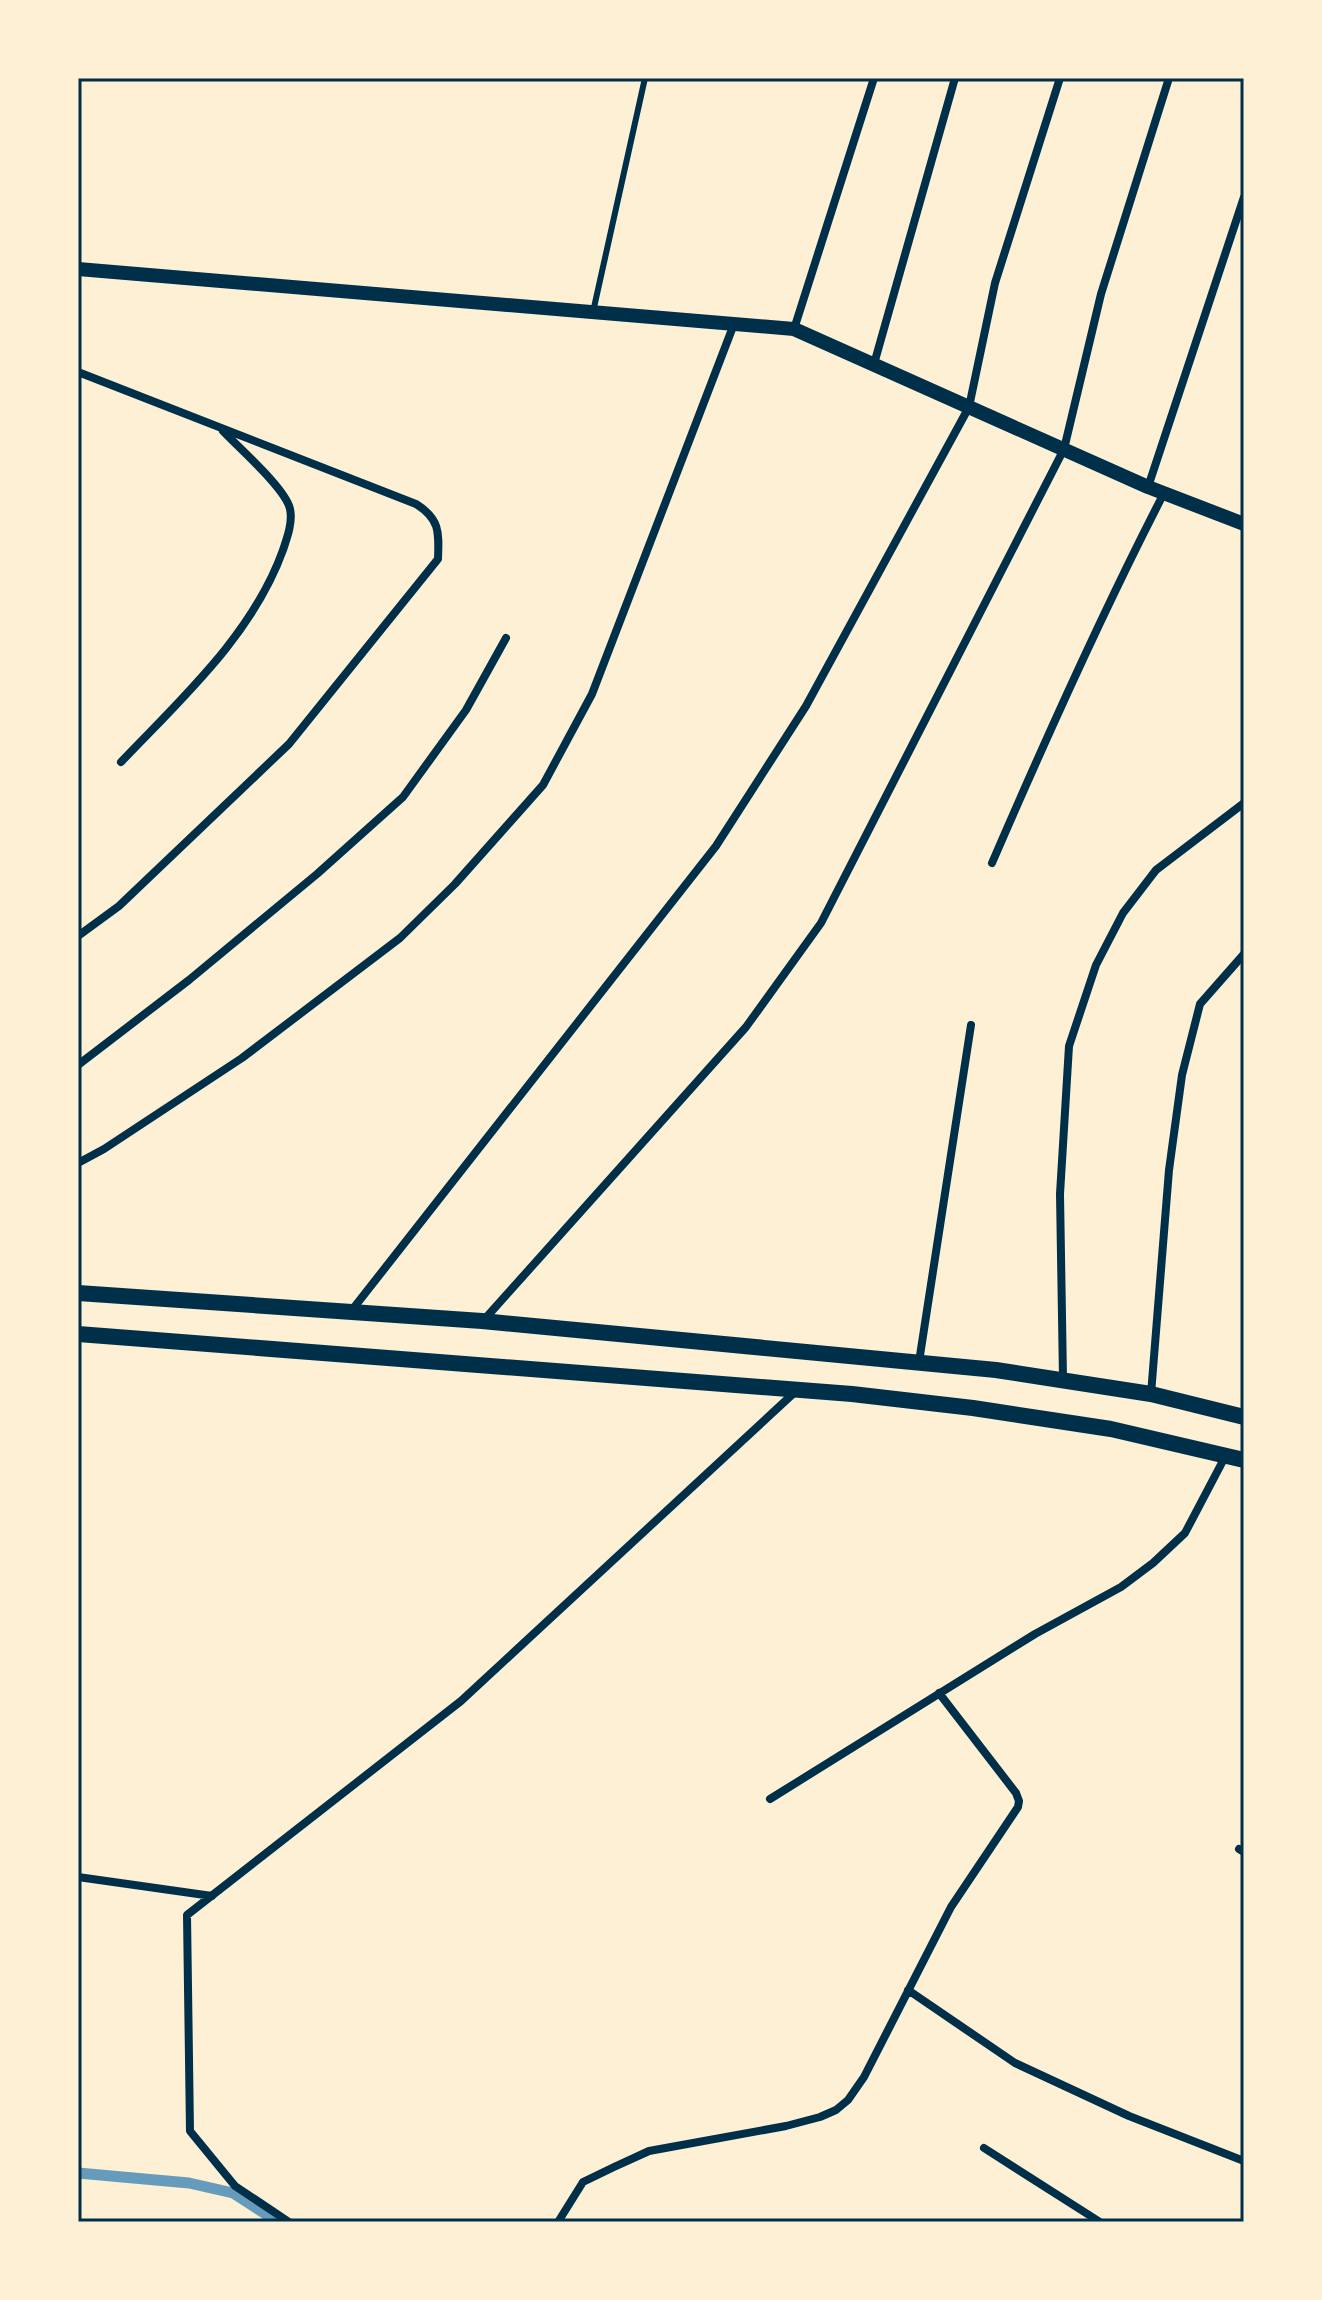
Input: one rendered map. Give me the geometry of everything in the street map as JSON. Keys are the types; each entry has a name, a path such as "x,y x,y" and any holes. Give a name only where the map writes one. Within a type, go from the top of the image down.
{"main road":[{"path":"78,1293 482,1321 1063,1378 1151,1394 1244,1417"},
{"path":"78,1334 797,1390 973,1408 1111,1429 1244,1460"}],"street":[{"path":"794,329 874,78"},
{"path":"874,364 955,78"},
{"path":"351,1311 716,846 806,706 969,407 995,283 1060,78"},
{"path":"482,1321 746,1027 821,923 1064,449 1101,294 1169,78"},
{"path":"1148,487 1244,197"},
{"path":"78,269 794,329 1148,487 1244,524"},
{"path":"78,1163 242,1058 400,938 455,884 543,785 592,694 734,324"},
{"path":"78,372 416,504 431,513 439,534 438,559 289,744 119,906 78,936"},
{"path":"121,762 207,672 223,651 274,575 289,533 291,510 285,496 219,427"},
{"path":"992,863 1066,690 1164,493"},
{"path":"78,1065 189,980 317,874 403,797 466,710 506,638"},
{"path":"1063,1378 1060,1194 1069,1046 1096,965 1123,913 1156,870 1244,803"},
{"path":"1151,1394 1167,1185 1182,1075 1200,1004 1244,954"},
{"path":"919,1363 971,1025"},
{"path":"289,2222 235,2186 190,2131 187,1915 461,1701 797,1390"},
{"path":"770,1799 1035,1634 1121,1587 1153,1563 1185,1533 1226,1455"},
{"path":"558,2222 583,2182 649,2151 786,2126 836,2110 848,2100 864,2077 951,1907 1015,1814 1019,1801 939,1693"},
{"path":"78,1877 212,1896"},
{"path":"908,1990 1015,2063 1129,2116 1244,2161"},
{"path":"984,2148 1100,2222"}],"lane":[{"path":"593,312 645,78"}],"waterway":[{"path":"78,2173 189,2183 233,2193 278,2222"}]}
